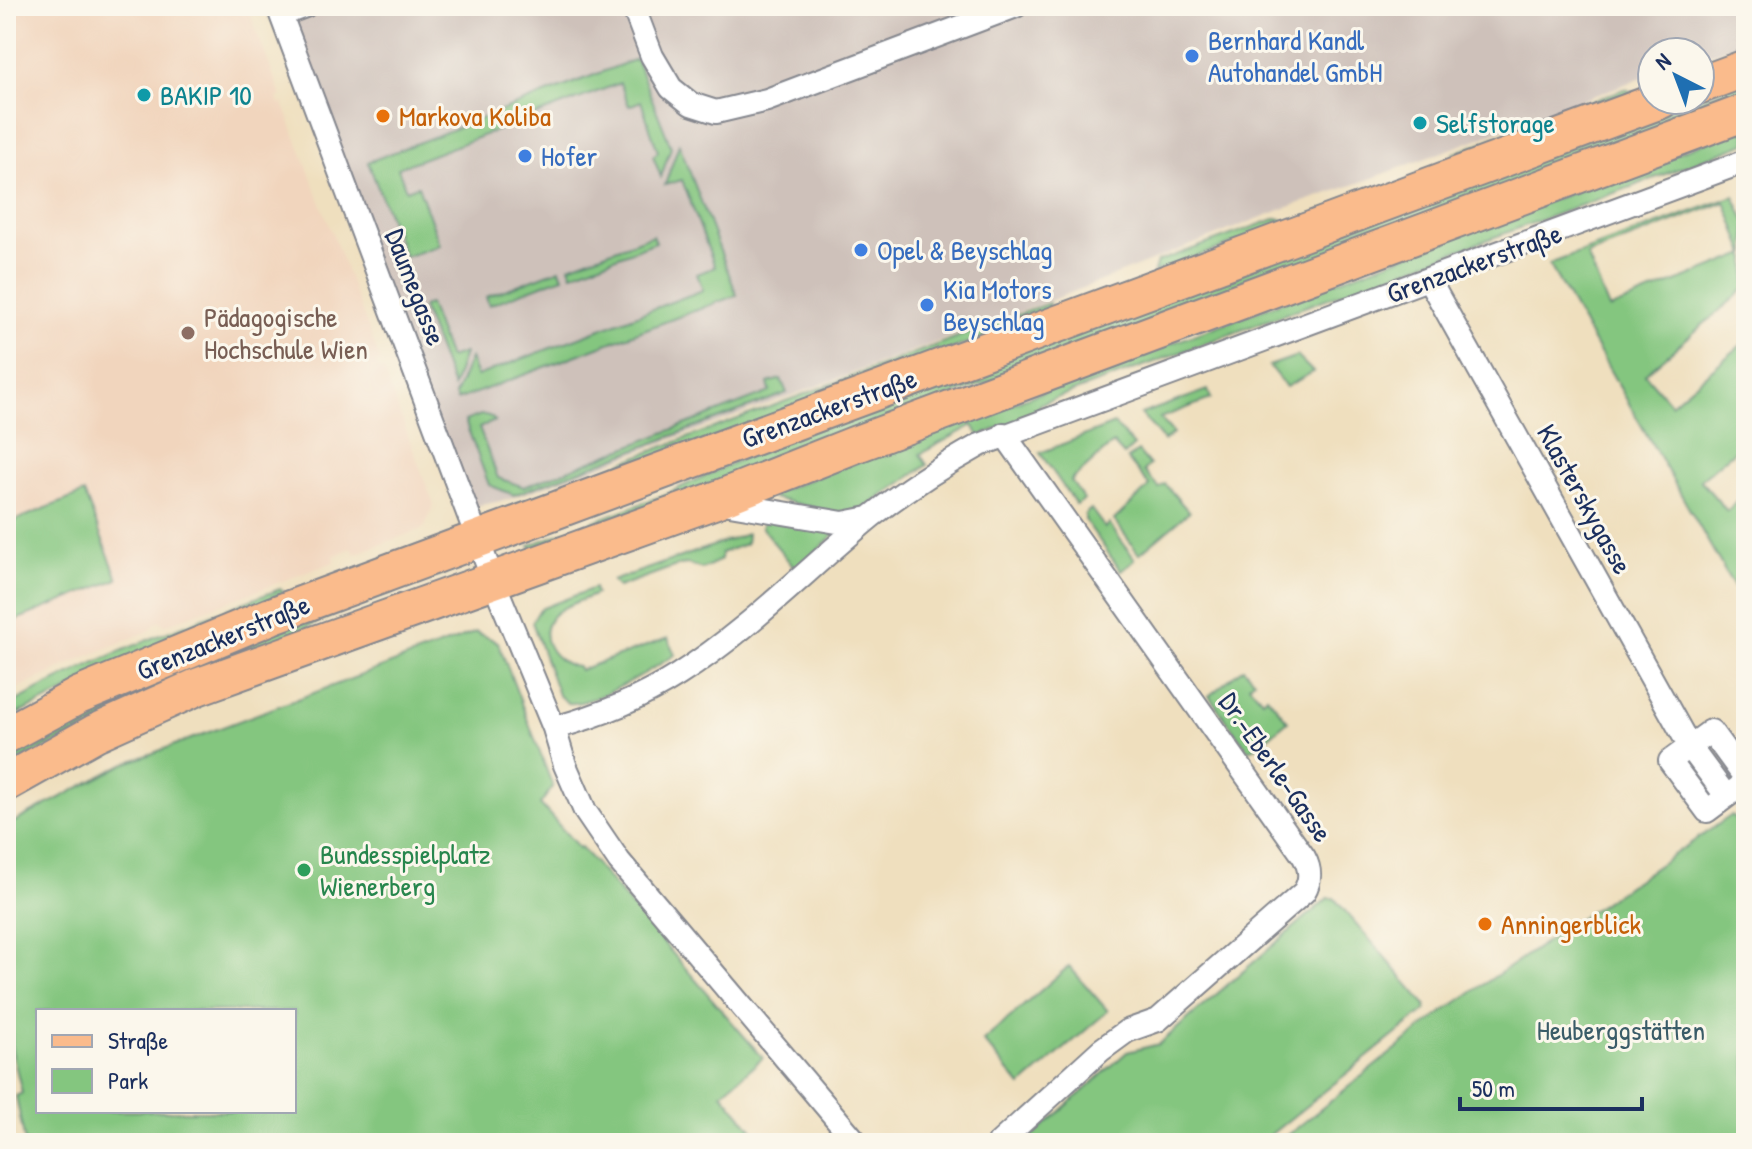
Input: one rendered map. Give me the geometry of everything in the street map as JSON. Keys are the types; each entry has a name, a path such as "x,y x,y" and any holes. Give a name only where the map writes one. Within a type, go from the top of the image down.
{"main road":[{"path":"1716,79 1746,68"},
{"name":"Grenzackerstraße","path":"6,735 92,690 271,616 1636,109"},
{"name":"Grenzackerstraße","path":"6,783 95,733 197,687 713,501 854,445 1746,112"}],"street":[{"name":"Daumegasse","path":"305,6 281,15 493,580"},
{"path":"633,6 652,56 671,88 691,104 716,112 767,100 1016,6"},
{"name":"Grenzackerstraße","path":"554,728 621,706 677,676 801,580 870,518 945,464 1004,434 1123,394 1744,167"},
{"name":"Klasterskygasse","path":"1429,280 1690,747 1721,789"},
{"name":"Dr.-Eberle-Gasse","path":"999,1143 1101,1050 1127,1031 1158,1020 1304,892 1310,876 1304,857 1004,434"},
{"path":"713,501 843,523 870,518"},
{"path":"493,580 585,811 619,861 857,1143"},
{"path":"1711,731 1746,781 1707,811 1670,761 1711,731"}],"shaded area":[{"name":"Pädagogische Hochschule Wien","path":"6,6 247,6 281,96 277,98 279,104 283,103 381,362 377,364 379,370 383,369 434,505 424,528 355,554 352,548 333,556 334,562 165,625 160,621 149,631 6,694"},
{"path":"294,6 1746,6 1746,41 1716,51 1716,36 1636,36 1636,80 1280,210 1060,297 510,499 467,508 281,15"}],"green space":[{"path":"636,59 671,147 661,177 653,156 658,152 641,101 629,106 620,83 398,168 406,190 418,186 440,245 405,257 368,162"},
{"path":"1746,81 1746,100 1716,111 1716,92"},
{"path":"1624,89 1634,92 1494,146 1452,154"},
{"path":"1652,116 1703,116 532,552 530,545 662,496 769,446"},
{"path":"1746,127 1746,143 1040,404 1038,413 979,436 973,425 920,454 927,465 865,508 839,514 773,498 774,493"},
{"path":"679,144 737,295 457,400 455,395 470,358 477,376 703,290 697,274 715,267 682,180 665,185"},
{"path":"1734,196 1746,222 1746,288 1645,374 1671,404 1746,341 1746,441 1700,480 1727,511 1746,494 1746,608 1549,264","holes":["1725,202 1745,254 1609,309 1587,255"]},
{"path":"1277,218 1291,223 1154,272 1157,262"},
{"path":"653,235 656,242 572,274 569,266"},
{"path":"560,269 563,277 489,305 486,297"},
{"path":"1049,303 1046,314 519,510 516,504 641,455"},
{"path":"429,304 449,358 464,353 453,387 422,307"},
{"path":"1297,356 1313,372 1286,387 1269,366"},
{"path":"781,379 787,393 514,495 489,485 465,421 484,415 495,421 479,428 498,478 524,487 770,392 768,383"},
{"path":"1208,390 1211,399 1160,418 1173,433 1164,441 1141,414"},
{"path":"1114,424 1134,446 1124,455 1113,443 1071,481 1084,500 1076,505 1040,453"},
{"path":"1138,451 1150,465 1144,471 1159,488 1165,484 1189,512 1139,554 1114,520 1150,486 1127,459"},
{"path":"84,493 118,579 6,624 6,524"},
{"path":"1091,509 1105,528 1109,524 1135,559 1121,571 1085,520 1085,514"},
{"path":"765,520 838,531 796,570 761,527"},
{"path":"747,534 746,544 721,553 721,560 702,569 688,564 679,565 618,587 612,581"},
{"path":"443,566 445,573 344,610 6,766 6,749 97,702"},
{"path":"594,588 596,594 565,607 549,621 546,638 554,654 561,660 580,670 668,638 675,655 607,693 568,703 558,695 532,622 540,609"},
{"path":"280,589 284,592 252,608 6,719 6,707 72,673"},
{"name":"Bundesspielplatz Wienerberg","path":"476,632 498,642 553,787 540,804 581,847 763,1058 722,1093 764,1143 25,1143 16,1096 22,1093 12,1051 10,998 6,980 6,826 124,764"},
{"path":"1243,668 1254,680 1249,685 1262,700 1267,696 1288,721 1257,747 1248,750 1209,696"},
{"name":"Heuberggstätten","path":"1746,804 1746,1143 1278,1143 1440,1014 1732,815 1735,818 1745,810 1743,806"},
{"path":"1328,898 1334,898 1426,1005 1426,1010 1260,1143 1025,1143 1127,1052 1159,1044"},
{"path":"1069,966 1108,1011 1021,1086 983,1041"}],"place":[{"name":"Bernhard Kandl Autohandel GmbH","path":"1192,56"},
{"name":"BAKIP 10","path":"144,95"},
{"name":"Markova Koliba","path":"383,116"},
{"name":"Selfstorage","path":"1420,123"},
{"name":"Hofer","path":"525,156"},
{"name":"Opel & Beyschlag","path":"861,250"},
{"name":"Kia Motors Beyschlag","path":"927,305"},
{"name":"Pädagogische Hochschule Wien","path":"188,333"},
{"name":"Bundesspielplatz Wienerberg","path":"304,870"},
{"name":"Anningerblick","path":"1485,924"}]}
